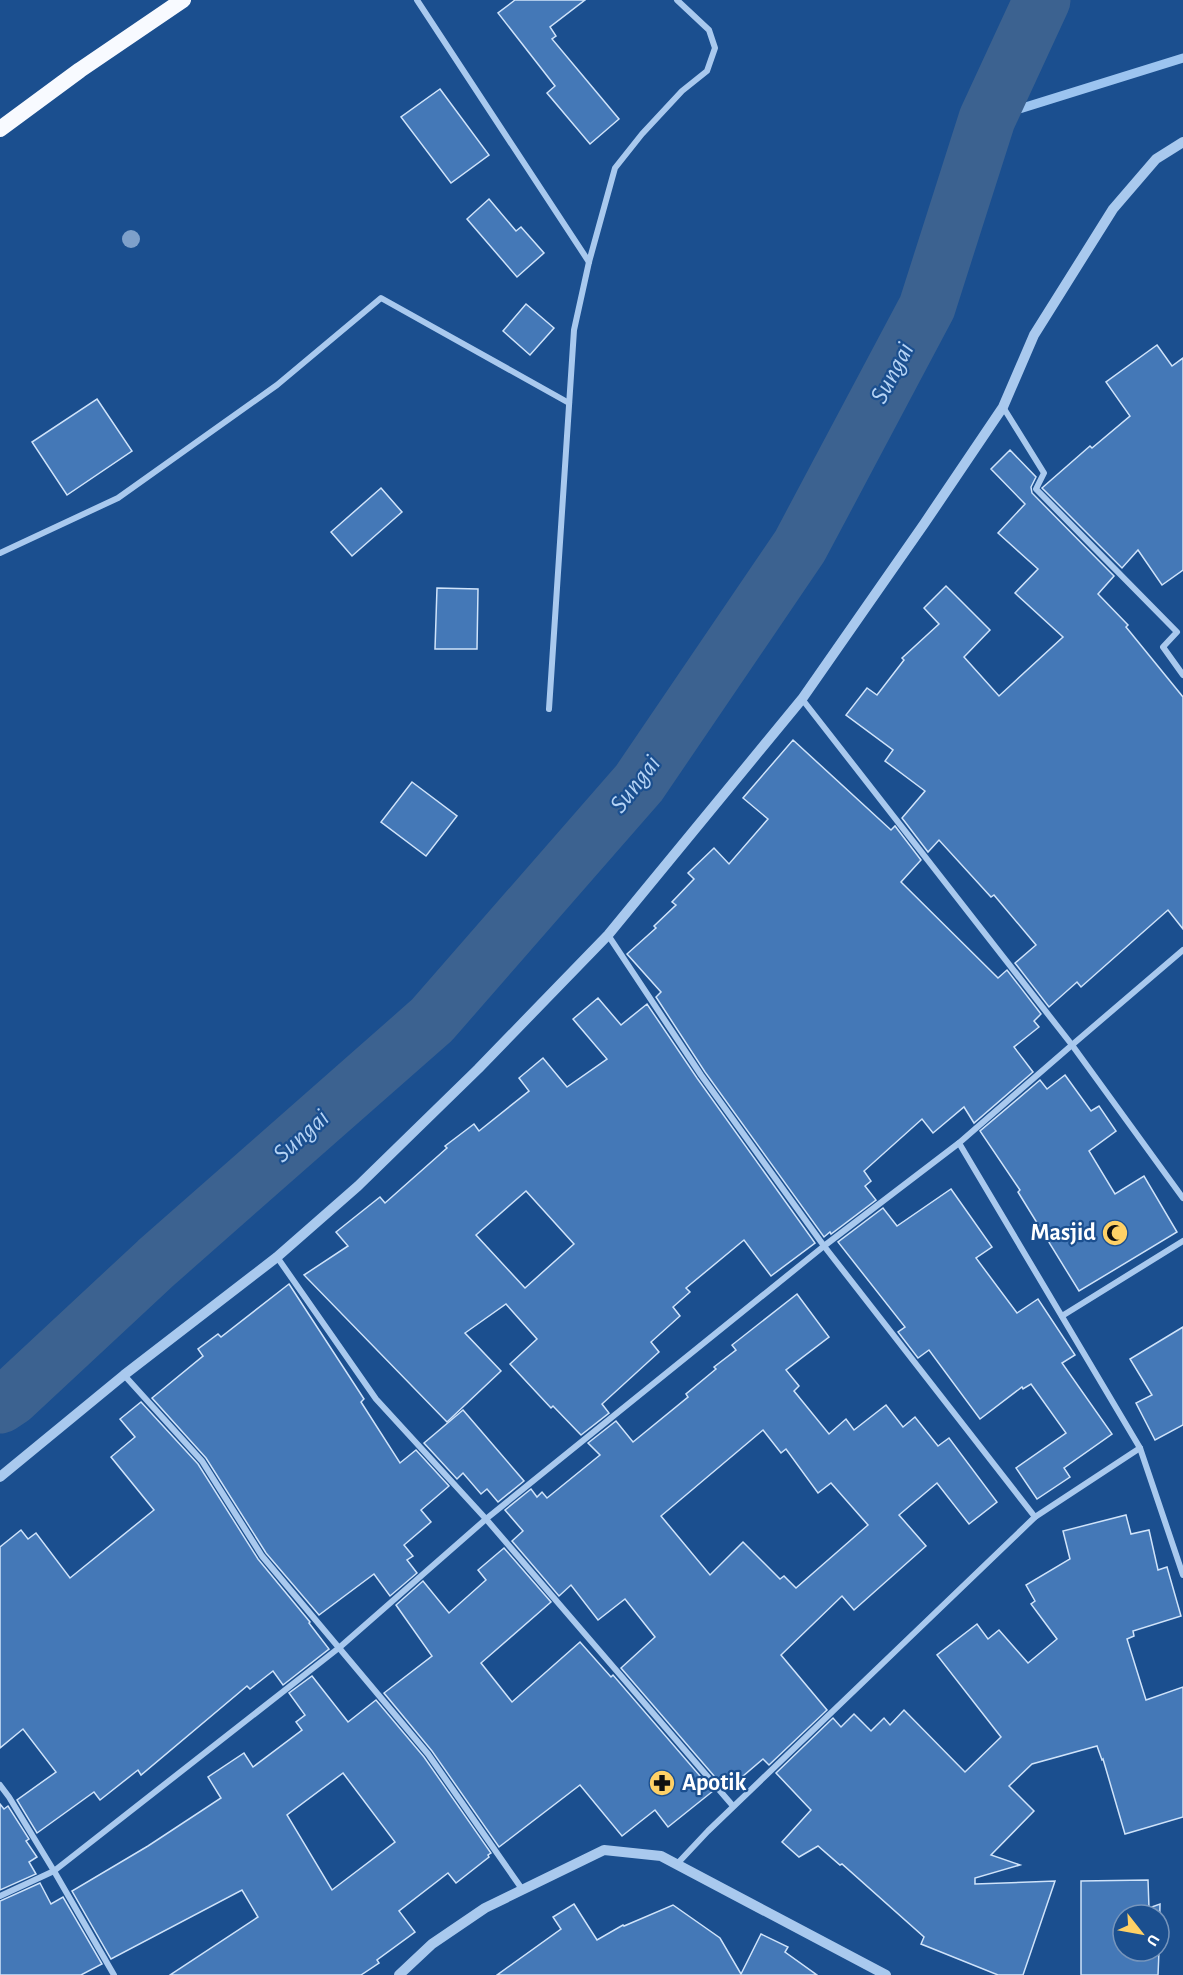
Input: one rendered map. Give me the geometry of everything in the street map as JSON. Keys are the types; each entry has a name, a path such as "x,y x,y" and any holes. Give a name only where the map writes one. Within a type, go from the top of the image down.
{"highway":[{"path":"0,129 80,70 183,0"}],"street":[{"path":"417,0 589,262"},
{"path":"549,709 574,330 589,262 615,168 642,134 682,91 706,71 715,48 709,30 677,0"},
{"path":"0,1477 124,1375 277,1257 358,1186 478,1069 608,935 802,699 1003,407 1034,335 1113,209 1156,159 1183,142"},
{"path":"0,553 118,498 276,385 381,298 569,403"},
{"path":"1003,407 1044,473 1036,489 1177,632 1163,647 1183,675"},
{"path":"802,699 1072,1044 1183,1198"},
{"path":"608,935 701,1075 824,1246 1035,1517"},
{"path":"0,1896 54,1871 340,1647 486,1519 824,1246 959,1143 1183,950"},
{"path":"959,1143 1140,1448 1183,1575"},
{"path":"1062,1316 1183,1241"},
{"path":"277,1257 376,1399 486,1519 733,1806"},
{"path":"124,1375 202,1461 262,1556 428,1754 522,1888"},
{"path":"677,1864 733,1806 1035,1517 1140,1448"},
{"path":"0,1785 54,1871 114,1975"},
{"path":"399,1975 432,1944 485,1908 604,1850 661,1856 886,1975"}],"building":[{"path":"515,0 585,0 550,27 556,36 552,39 619,119 590,144 547,93 555,86 498,13"},
{"path":"440,89 489,155 451,183 401,117"},
{"path":"489,199 516,231 521,227 544,253 517,277 467,219"},
{"path":"526,304 554,328 530,355 503,331"},
{"path":"1157,345 1172,366 1183,358 1183,570 1162,585 1138,550 1122,568 1042,488 1090,446 1092,448 1130,416 1106,382"},
{"path":"97,399 132,451 67,495 32,442"},
{"path":"1010,450 1036,477 1031,487 1032,493 1114,576 1098,594 1128,625 1126,627 1183,697 1183,929 1168,910 1081,987 1077,982 1049,1007 1015,963 1036,945 994,895 991,897 939,840 928,852 902,818 925,791 885,761 893,750 846,715 867,688 877,695 904,660 902,658 939,624 924,608 946,586 990,630 964,657 999,696 1063,637 1015,593 1038,569 998,533 1025,504 991,469"},
{"path":"381,488 402,512 352,556 331,532"},
{"path":"437,588 478,589 477,649 435,649"},
{"path":"793,740 891,830 895,826 921,860 901,882 998,978 1007,970 1041,1014 1034,1021 1039,1027 1014,1047 1033,1072 974,1123 964,1107 933,1133 922,1119 864,1171 871,1181 865,1186 876,1200 824,1237 705,1072 656,997 661,992 627,954 656,928 654,926 676,905 672,902 694,879 688,873 714,848 729,864 768,819 743,798"},
{"path":"412,782 457,816 426,856 381,822"},
{"path":"598,998 621,1025 647,1004 815,1243 771,1276 744,1240 686,1288 690,1292 673,1307 680,1316 651,1342 659,1352 602,1404 609,1413 581,1435 553,1406 551,1408 510,1364 537,1339 506,1304 465,1333 501,1371 447,1422 304,1275 348,1246 336,1232 380,1197 385,1203 447,1148 445,1146 474,1124 479,1131 529,1091 519,1078 543,1058 567,1087 607,1059 573,1019","holes":["526,1191 574,1244 525,1288 476,1235"]},
{"path":"1065,1075 1091,1111 1099,1106 1116,1131 1089,1151 1115,1194 1144,1176 1177,1232 1079,1291 1018,1192 1020,1190 980,1131 1040,1080 1047,1089"},
{"path":"951,1189 992,1247 976,1258 1017,1313 1038,1299 1075,1355 1062,1363 1112,1434 1064,1468 1070,1477 1037,1499 1016,1468 1066,1433 1031,1384 1023,1389 1022,1387 980,1419 929,1350 918,1358 898,1332 905,1327 838,1242 883,1208 897,1226"},
{"path":"289,1284 364,1399 361,1402 400,1463 416,1450 449,1486 421,1510 431,1522 404,1545 413,1556 407,1560 417,1573 390,1596 374,1574 319,1615 266,1553 206,1458 152,1398 203,1356 198,1349 218,1334 221,1337"},
{"path":"797,1294 829,1337 786,1370 799,1386 794,1391 829,1434 846,1419 854,1430 886,1405 903,1427 915,1417 938,1446 949,1438 997,1502 969,1524 937,1483 899,1515 926,1546 854,1610 842,1596 781,1655 827,1710 769,1765 763,1759 729,1788 724,1782 721,1784 621,1668 655,1637 625,1599 598,1620 571,1585 559,1596 512,1541 523,1531 505,1510 531,1489 537,1497 542,1492 547,1498 600,1455 588,1443 616,1421 633,1442 688,1397 686,1394 736,1350 732,1345","holes":["763,1430 781,1453 786,1449 818,1493 831,1483 868,1525 796,1588 784,1576 780,1579 743,1542 710,1575 661,1516"]},
{"path":"1183,1327 1183,1425 1155,1440 1136,1403 1152,1395 1130,1359"},
{"path":"141,1402 198,1464 258,1559 310,1622 329,1649 283,1685 273,1671 250,1689 247,1686 141,1775 138,1770 100,1800 94,1792 37,1833 17,1800 56,1772 23,1729 0,1748 0,1547 21,1530 28,1539 36,1533 70,1578 154,1510 111,1457 135,1437 120,1419"},
{"path":"463,1410 524,1481 498,1502 487,1489 481,1494 463,1473 457,1479 424,1443"},
{"path":"1126,1515 1131,1534 1149,1530 1158,1570 1167,1567 1181,1616 1133,1631 1134,1636 1127,1639 1146,1700 1183,1687 1183,1817 1125,1834 1097,1746 1032,1764 1009,1786 1034,1811 991,1855 1020,1865 975,1878 975,1884 1055,1881 1023,1975 998,1975 921,1944 924,1937 842,1864 840,1865 818,1846 799,1857 782,1842 811,1810 776,1773 833,1718 841,1727 854,1714 871,1731 884,1718 890,1725 904,1710 965,1772 1001,1737 937,1655 977,1624 988,1639 999,1630 1028,1663 1057,1639 1031,1604 1035,1601 1026,1585 1070,1559 1063,1531"},
{"path":"504,1548 551,1602 481,1663 512,1702 580,1642 611,1677 613,1675 713,1791 668,1827 655,1810 622,1836 580,1785 499,1847 432,1751 384,1693 432,1656 396,1605 423,1581 449,1613 486,1580 478,1570"},
{"path":"312,1676 348,1722 376,1700 424,1757 491,1853 489,1857 456,1883 448,1873 399,1911 415,1932 377,1960 379,1963 361,1975 170,1975 258,1917 242,1890 111,1959 72,1891 148,1846 221,1798 208,1777 244,1753 253,1767 302,1730 296,1722 305,1715 289,1693","holes":["343,1773 395,1842 332,1890 287,1815"]},
{"path":"0,1804 4,1809 8,1806 29,1839 26,1841 37,1857 29,1862 36,1874 0,1890"},
{"path":"1148,1880 1149,1903 1111,1903 1111,1963 1158,1963 1158,1975 1081,1975 1081,1881"},
{"path":"40,1883 51,1904 63,1897 102,1964 81,1975 0,1975 0,1901"},
{"path":"574,1904 597,1940 623,1925 673,1905 720,1938 741,1974 761,1934 788,1947 785,1952 817,1975 497,1975 561,1929 553,1917"}],"waterway":[{"name":"Sungai","path":"0,1405 12,1397 157,1262 432,1020 639,783 800,546 927,307 987,119 1042,0"},
{"path":"987,119 1183,58"}],"place":[{"name":"Masjid","path":"1115,1233"},
{"name":"Apotik","path":"662,1783"}]}
